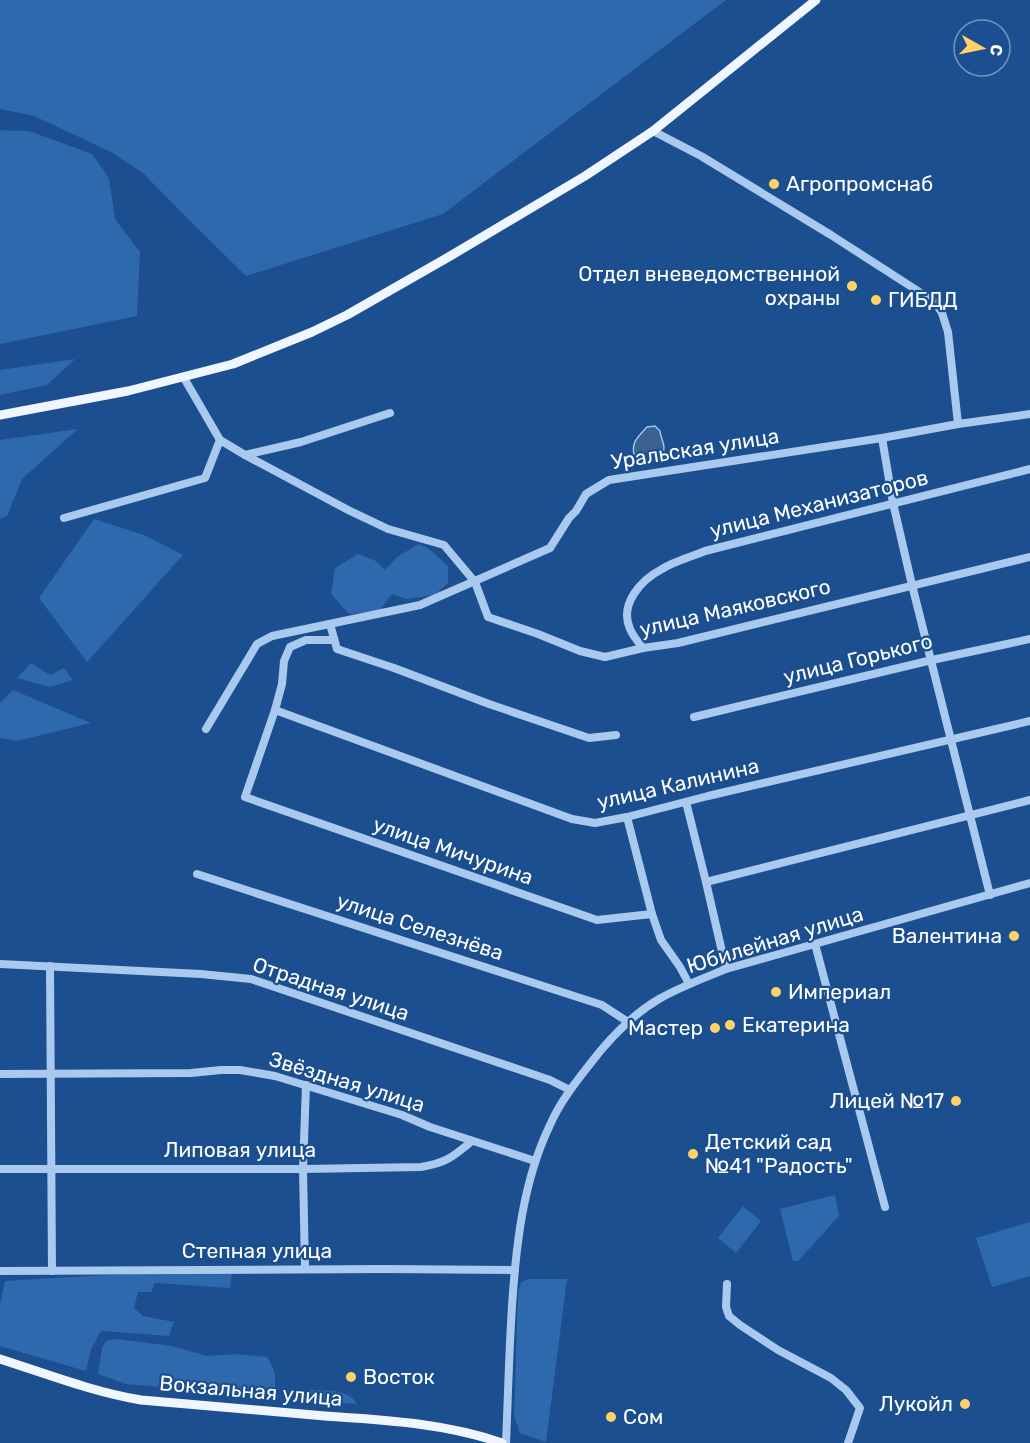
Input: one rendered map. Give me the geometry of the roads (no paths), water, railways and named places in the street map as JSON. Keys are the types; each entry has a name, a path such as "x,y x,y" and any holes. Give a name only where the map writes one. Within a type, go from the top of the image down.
{"main road":[{"path":"0,416 128,391 233,364 266,352 347,315 585,176 653,130 816,0"},
{"name":"Вокзальная улица","path":"0,1359 117,1396 141,1400 402,1422 465,1432 504,1443"}],"street":[{"path":"653,130 831,235 935,302 942,313 948,332 958,424"},
{"path":"184,378 220,440 388,529 444,545 475,582"},
{"path":"245,455 301,442 390,413"},
{"name":"Уральская улица","path":"206,729 257,644 272,636 420,605 550,548 586,494 609,480 1030,414"},
{"path":"882,438 893,503 912,585 990,895"},
{"path":"64,518 206,478 220,440"},
{"name":"улица Механизаторов","path":"643,648 630,628 627,616 630,600 640,584 662,569 705,551 1030,469"},
{"name":"улица Маяковского","path":"475,582 488,617 580,651 605,657 678,643 1030,557"},
{"path":"330,624 337,649 589,738 616,735"},
{"name":"улица Горького","path":"694,717 1030,639"},
{"path":"275,710 282,684 284,661 290,647 306,640 334,640"},
{"name":"улица Мичурина","path":"275,710 245,796 597,920 652,914"},
{"name":"улица Калинина","path":"275,710 572,819 594,823 1030,721"},
{"path":"706,882 1030,800"},
{"path":"686,802 726,969"},
{"path":"627,817 661,940 689,984"},
{"name":"улица Селезнёва","path":"197,874 602,1005 628,1022"},
{"name":"Юбилейная улица","path":"504,1443 515,1270 525,1195 535,1161 550,1124 570,1090 602,1048 628,1022 659,999 726,969 1030,884"},
{"path":"815,944 885,1207"},
{"name":"Отрадная улица","path":"0,964 201,974 251,979 550,1080 570,1090"},
{"path":"50,966 52,1271"},
{"name":"Звёздная улица","path":"0,1074 191,1073 240,1070 275,1076 306,1085 535,1161"},
{"path":"305,1269 303,1169 306,1085"},
{"name":"Липовая улица","path":"0,1168 421,1167 439,1164 454,1156 472,1141"},
{"name":"Степная улица","path":"0,1271 515,1270"},
{"path":"727,1284 726,1307 729,1316 778,1350 831,1378 852,1396 860,1408 848,1443"}],"place":[{"name":"Агропромснаб","path":"774,184"},
{"name":"Отдел вневедомственной охраны","path":"852,286"},
{"name":"ГИБДД","path":"876,300"},
{"name":"Валентина","path":"1014,936"},
{"name":"Империал","path":"776,992"},
{"name":"Екатерина","path":"730,1025"},
{"name":"Мастер","path":"715,1028"},
{"name":"Лицей №17","path":"956,1101"},
{"name":"Детский сад №41 \"Радость\"","path":"693,1154"},
{"name":"Восток","path":"351,1377"},
{"name":"Лукойл","path":"965,1404"},
{"name":"Сом","path":"611,1417"}]}
